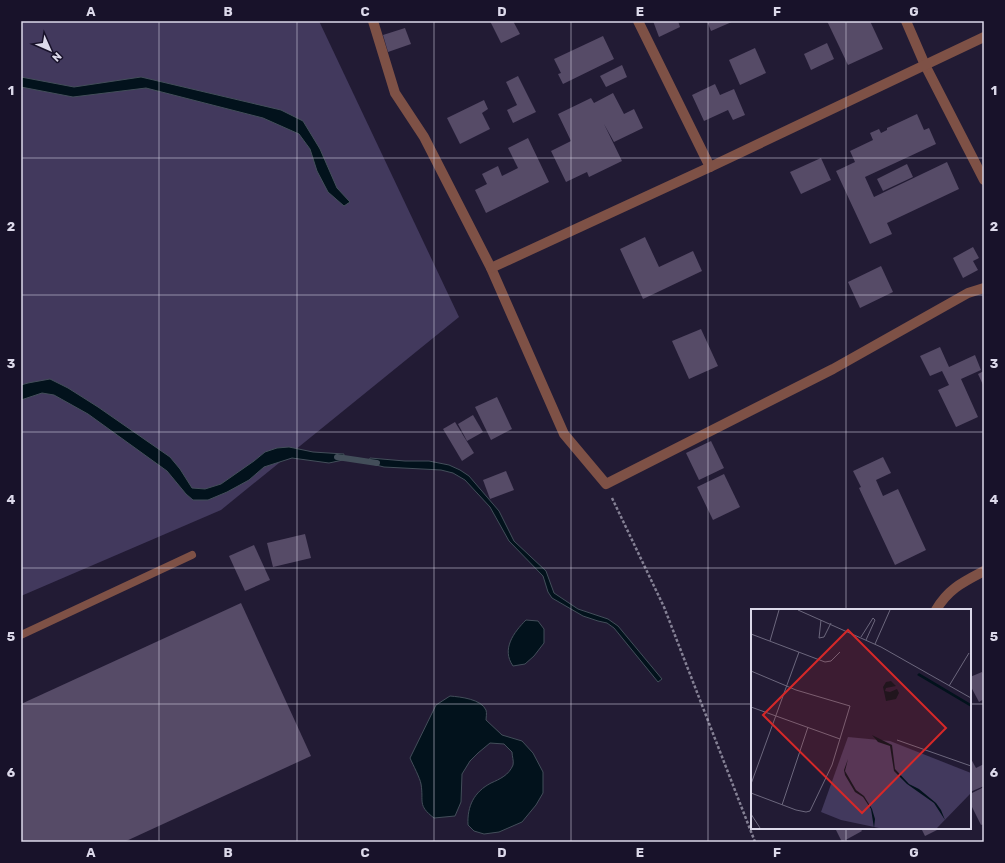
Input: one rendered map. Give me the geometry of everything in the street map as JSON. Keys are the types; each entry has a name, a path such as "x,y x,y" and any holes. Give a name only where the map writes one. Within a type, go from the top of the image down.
{"street":[{"path":"373,21 395,93 424,137 492,268 564,434 606,484 833,368 968,293 984,288"},
{"path":"638,21 710,167"},
{"path":"906,21 925,65 984,180"},
{"path":"492,268 710,167 984,37"},
{"path":"937,609 943,598 960,584 984,571"}],"lane":[{"path":"21,635 192,555"}],"path":[{"path":"606,484 664,607 755,842"}],"shaded area":[{"path":"21,21 319,21 459,317 221,510 21,596"}],"water":[{"path":"21,77 74,87 141,77 281,110 303,121 320,149 337,188 350,202 344,206 328,192 317,171 310,149 299,134 263,118 146,88 73,97 21,87"},
{"path":"50,379 68,388 98,407 170,457 180,469 192,488 205,489 221,484 265,452 277,448 289,447 313,452 344,454 343,460 329,463 292,458 264,467 249,480 227,492 208,500 193,500 186,494 167,471 88,414 54,395 42,393 21,400 21,385"},
{"path":"370,458 405,461 429,461 449,465 469,476 499,511 514,541 546,571 554,593 578,609 608,619 618,626 662,679 658,682 614,628 607,623 583,616 552,598 548,592 543,576 509,541 490,507 465,480 453,473 441,470 384,467 368,463"},
{"path":"526,620 538,621 544,629 544,643 534,656 525,664 513,666 508,653 510,641 513,635"},
{"path":"450,696 470,699 480,703 486,710 486,720 502,735 522,741 533,753 543,772 543,793 536,805 522,822 499,832 484,834 474,831 468,825 470,806 476,795 485,787 507,774 513,765 512,752 504,744 490,743 470,761 462,774 461,802 455,816 434,818 425,810 422,803 420,781 410,758 436,705"}],"building":[{"path":"490,21 513,21 520,34 501,43"},
{"path":"653,21 678,21 680,27 659,37"},
{"path":"707,21 734,21 711,31"},
{"path":"827,21 870,21 883,49 848,65"},
{"path":"405,28 411,44 388,52 383,35"},
{"path":"603,36 614,59 563,84 558,74 561,73 554,59"},
{"path":"827,43 834,59 811,70 804,54"},
{"path":"755,48 766,73 740,85 729,60"},
{"path":"622,65 627,77 606,87 600,76"},
{"path":"518,76 536,112 513,123 507,110 517,105 506,82"},
{"path":"715,84 720,95 734,89 745,115 733,120 728,110 704,121 692,95"},
{"path":"613,93 624,114 634,109 643,128 614,142 604,124 622,161 589,177 587,172 566,182 551,151 571,141 558,114 591,98 594,103"},
{"path":"484,100 488,109 482,113 490,129 460,144 447,118"},
{"path":"917,114 924,130 929,128 936,144 865,177 874,197 947,162 959,189 887,223 892,234 870,244 836,171 855,162 850,151 873,140 870,133 879,129 881,133 887,130 887,128"},
{"path":"528,138 549,182 486,213 475,190 487,184 482,174 498,166 502,176 518,168 508,148"},
{"path":"821,158 831,180 801,194 790,172"},
{"path":"907,164 913,177 883,191 877,179"},
{"path":"645,237 659,267 693,251 702,271 643,299 620,249"},
{"path":"973,247 979,258 973,261 978,270 963,278 953,258"},
{"path":"881,266 893,292 860,308 848,282"},
{"path":"701,329 718,366 689,379 672,341"},
{"path":"940,347 949,367 975,355 981,370 961,379 978,417 956,427 938,390 949,385 942,371 930,376 920,356"},
{"path":"984,371 984,387 978,374"},
{"path":"497,397 512,429 491,440 475,407"},
{"path":"473,415 483,432 467,441 458,424"},
{"path":"455,422 474,453 462,461 443,429"},
{"path":"711,441 724,468 699,480 686,453"},
{"path":"883,457 891,473 876,480 883,496 898,489 926,550 895,565 859,488 861,487 853,471"},
{"path":"506,471 514,490 490,499 483,480"},
{"path":"724,474 740,507 713,520 697,487"},
{"path":"305,534 311,558 273,567 267,543"},
{"path":"254,545 270,580 245,591 229,556"},
{"path":"241,603 311,756 124,842 21,842 21,704"},
{"path":"982,672 984,676 984,699 979,702 971,687 971,677"},
{"path":"971,759 976,768 984,764 984,786 971,792"},
{"path":"984,787 984,824 981,825 971,805 971,794"},
{"path":"836,829 861,829 862,831 842,842"},
{"path":"922,829 939,829 925,836"}],"waterway":[{"path":"337,457 377,463"}]}
